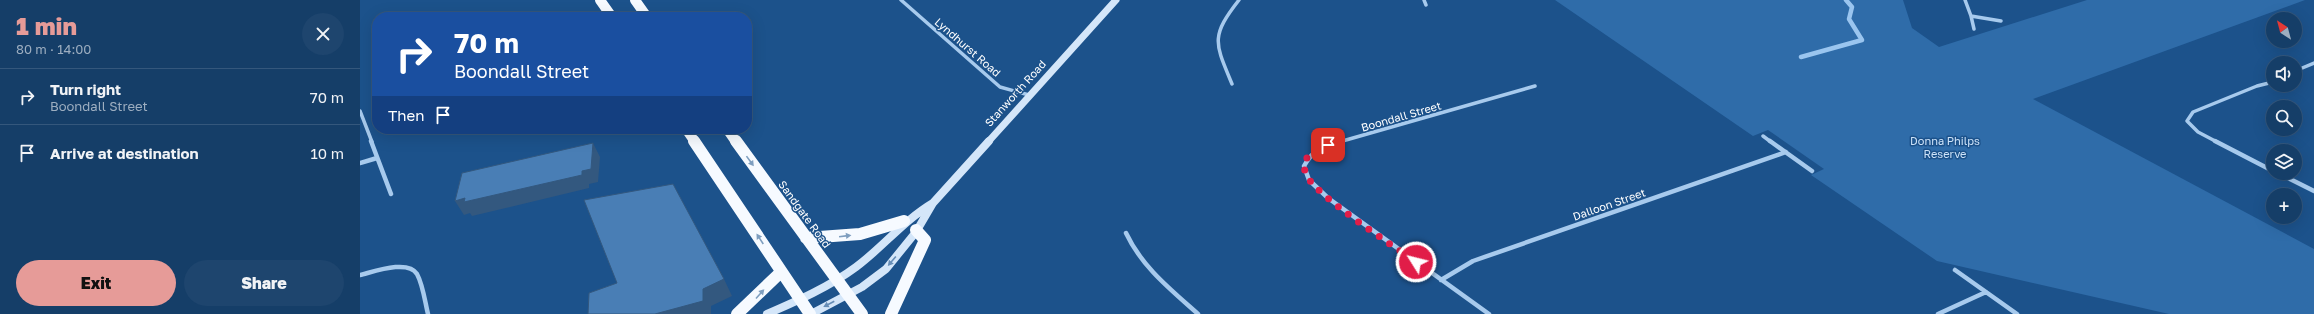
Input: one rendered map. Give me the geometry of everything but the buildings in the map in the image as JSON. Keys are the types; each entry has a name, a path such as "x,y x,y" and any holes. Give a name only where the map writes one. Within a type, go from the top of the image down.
{"highway":[{"path":"600,0 608,12"},
{"path":"635,0 643,12"},
{"path":"689,134 810,314"},
{"name":"Sandgate Road","path":"731,134 862,314"},
{"path":"806,238 860,234 904,222"},
{"path":"891,314 925,240 916,230"},
{"path":"737,314 755,299 781,272"}],"main road":[{"name":"Stanworth Road","path":"767,314 801,299 837,280 865,261 904,222 933,203 1116,0"},
{"name":"Stanworth Road","path":"810,314 878,276 927,216 933,203"}],"street":[{"name":"Lyndhurst Road","path":"901,0 1000,87 1029,95"},
{"path":"1232,84 1216,41 1220,25 1239,0"},
{"path":"1424,0 1426,5"},
{"path":"1965,0 1974,29"},
{"path":"1971,16 2001,21"},
{"path":"2302,68 2314,63"},
{"path":"2266,84 2193,112 2189,115 2188,121 2192,128 2198,132 2266,167"},
{"name":"Boondall Street","path":"1489,314 1316,188 1306,174 1306,159 1321,147 1534,86"},
{"path":"360,111 391,194"},
{"path":"1763,136 1812,171"},
{"name":"Dalloon Street","path":"1441,280 1473,261 1786,152"},
{"path":"360,163 377,158"},
{"path":"2292,180 2314,191"},
{"path":"1126,232 1130,245 1141,261 1198,314"},
{"path":"360,275 398,266 408,267 415,271 428,314"},
{"path":"1955,270 2017,314"},
{"path":"1938,314 1986,292"}],"green space":[{"name":"Donna Philps Reserve","path":"1555,0 1903,0 1912,28 1939,47 2087,0 2305,0 2272,12 2266,12 2266,14 2033,99 2314,249 2314,314 2169,314 1937,261 1811,175 1824,169 1768,130 1753,136"}],"waterway":[{"path":"1801,57 1862,40 1849,19 1852,7 1846,0"}],"route":[{"path":"1328,145 1314,151 1306,159 1304,166 1309,180 1328,198 1416,262"}]}
